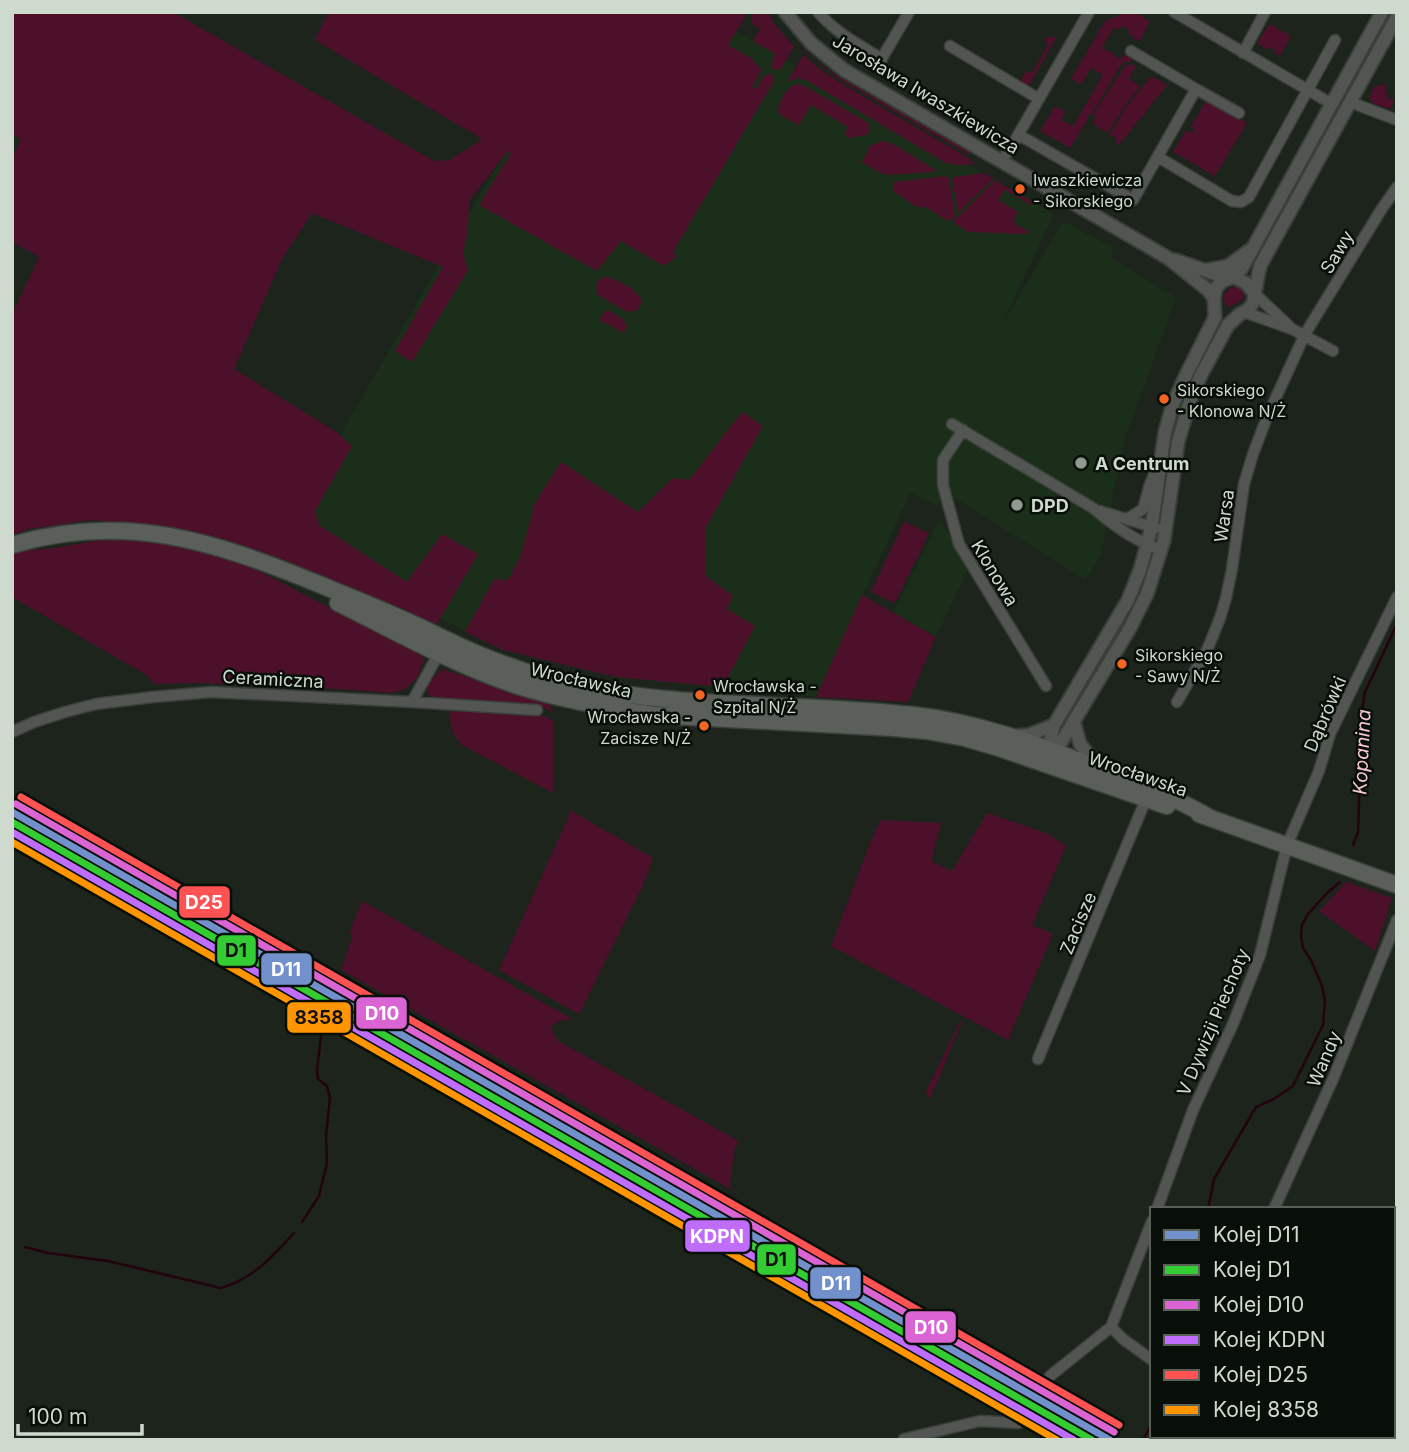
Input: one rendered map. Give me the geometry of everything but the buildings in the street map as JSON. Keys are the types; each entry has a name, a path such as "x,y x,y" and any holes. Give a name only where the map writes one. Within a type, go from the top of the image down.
{"main road":[{"name":"Wrocławska","path":"12,545 54,534 89,531 140,531 194,540 272,565 522,671 574,685 653,699 911,715 968,723 1100,769 1176,799 1207,816"},
{"name":"Wrocławska","path":"255,560 461,664 517,686 570,700 653,715 894,728 965,738 1396,880"}],"street":[{"name":"Jarosława Iwaszkiewicza","path":"785,12 810,43 844,70 1168,258 1208,290 1214,299"},
{"path":"818,12 829,24 880,62 909,12"},
{"path":"1001,160 1019,135 1089,12"},
{"path":"1174,12 1332,103"},
{"path":"1243,53 1265,12"},
{"path":"1064,769 1055,761 1051,750 1054,726 1128,600 1140,570 1152,526 1165,432 1186,375 1214,317 1214,299 1219,284 1242,268 1382,12"},
{"path":"1020,754 1036,754 1060,744 1138,614 1152,583 1162,550 1178,442 1191,398 1230,322 1253,303 1261,264 1397,17"},
{"path":"1158,157 1232,201 1241,202 1248,197 1335,40"},
{"path":"950,47 1039,99"},
{"path":"1134,52 1239,113"},
{"path":"1019,135 1133,200 1196,89"},
{"path":"1350,102 1397,120"},
{"name":"Sawy","path":"1305,334 1397,187"},
{"path":"1205,270 1228,265 1253,248"},
{"name":"Jarosława Iwaszkiewicza","path":"1168,258 1231,278"},
{"path":"1231,278 1246,283 1292,329"},
{"path":"1214,299 1223,311 1231,314 1242,313 1292,329 1333,351"},
{"name":"Warsa","path":"1177,702 1208,648 1220,618 1232,569 1244,484 1267,417 1305,334"},
{"path":"952,424 1093,508 1113,525 1147,545 1162,550"},
{"name":"Klonowa","path":"963,430 943,460 943,485 958,544 1046,686"},
{"path":"1127,519 1143,509 1160,461"},
{"path":"1093,508 1166,531"},
{"name":"Dąbrówki","path":"1287,845 1319,771 1330,734 1397,597"},
{"path":"412,702 439,653"},
{"name":"Ceramiczna","path":"12,732 34,722 96,704 212,692 537,710"},
{"path":"1074,722 1080,744 1100,769"},
{"path":"1010,736 1029,735 1054,726"},
{"name":"Zacisze","path":"1038,1059 1146,799"},
{"name":"V Dywizji Piechoty","path":"1158,1207 1193,1110 1233,1024 1260,955 1287,845"},
{"name":"Wandy","path":"1275,1207 1333,1079 1397,920"},
{"path":"904,1439 979,1421 1018,1423 1050,1376 1111,1327 1150,1226"},
{"path":"1111,1327 1150,1359"}],"shaded area":[{"path":"12,12 173,12 434,161 450,160 482,139 315,40 329,12 748,12 728,45 754,60 760,67 761,71 752,87 756,89 763,77 770,73 774,81 673,252 676,257 665,265 621,241 597,271 479,205 511,153 508,151 469,201 468,231 463,254 468,270 412,362 395,351 443,267 312,213 282,259 234,369 338,433 352,446 315,511 319,525 407,582 442,534 478,554 437,624 226,541 164,526 90,520 29,529 12,535 12,314 39,257 12,242 12,158 21,140 12,134"},
{"path":"704,12 1054,213 1001,327 1063,221 1114,248 1110,257 1176,298 1125,439 1101,554 1086,580 951,496 936,505 910,493 816,697 616,677 503,650 279,540 529,115"},
{"path":"754,12 768,12 775,25 794,46 780,70 771,66 775,54 753,41 760,29 752,23"},
{"path":"1126,12 1134,12 1150,21 1140,40 1136,41 1128,33 1129,30 1122,26 1119,30 1114,27 1102,48 1121,59 1126,52 1134,57 1132,61 1122,63 1070,148 1040,131 1055,106 1065,112 1061,120 1073,126 1103,75 1091,68 1081,84 1071,79 1105,21"},
{"path":"1269,25 1291,36 1280,56 1270,47 1268,50 1257,43"},
{"path":"1051,36 1055,40 1027,88 1021,80 1026,71 1032,73 1048,44 1043,40"},
{"path":"801,49 841,78 969,152 969,155 837,78"},
{"path":"803,55 842,84 970,159 974,164 946,163 806,80 797,78 787,82"},
{"path":"1125,66 1136,66 1129,79 1140,86 1108,133 1093,124 1094,113"},
{"path":"1150,77 1167,85 1119,145 1115,142 1117,139 1110,135 1125,109"},
{"path":"1349,81 1354,84 1276,226 1289,194"},
{"path":"796,84 805,86 867,122 870,132 848,138 845,134 848,127 811,105 799,125 782,116 778,112 781,100 789,88"},
{"path":"1385,84 1388,99 1394,100 1390,109 1374,104 1369,97 1374,87"},
{"path":"1207,99 1247,123 1215,176 1173,152 1186,130 1193,133 1195,130 1191,127"},
{"path":"882,141 891,143 936,170 888,175 878,172 862,162 870,146"},
{"path":"984,173 993,179 958,213 952,179"},
{"path":"946,176 949,179 955,217 951,220 946,220 926,207 917,207 893,191 893,182"},
{"path":"995,180 1036,204 1031,205 1005,190 998,200 1018,212 1014,219 1015,224 1030,232 968,232 953,222"},
{"path":"604,277 621,282 637,293 642,302 638,310 625,311 598,295 597,284"},
{"path":"1239,285 1244,297 1229,307 1224,302 1224,294"},
{"path":"608,310 623,319 627,326 624,333 599,320"},
{"path":"742,412 763,426 705,529 706,576 733,596 727,609 755,626 723,687 616,677 503,650 465,632 494,579 508,580 521,555 534,505 561,462 638,512 673,478 689,480"},
{"path":"940,519 969,567 936,637 893,612"},
{"path":"904,522 929,533 895,603 871,592"},
{"path":"107,539 184,547 220,556 257,570 421,655 424,660 418,676 405,689 392,693 197,683 154,684 148,676 12,597 12,554"},
{"path":"862,595 936,637 908,702 816,697"},
{"path":"442,669 551,705 553,712 540,706 432,697 427,692 427,685"},
{"path":"454,708 534,714 553,721 553,793 462,745 455,737 451,725 450,710"},
{"path":"570,810 653,858 643,885 579,1014 499,970"},
{"path":"987,813 1046,833 1066,846 1032,925 1053,934 1008,1040 831,946 881,820 941,823 931,861 952,871"},
{"path":"1346,882 1392,898 1375,951 1319,911"},
{"path":"362,901 574,1020 561,1021 551,1028 558,1041 739,1141 734,1150 730,1186 732,1190 341,970 352,938 350,931"},
{"path":"960,1021 962,1022 935,1088 928,1098 926,1092"}],"waterway":[{"name":"Kopanina","path":"1353,845 1358,832 1365,692 1397,624"},
{"name":"Kopanina","path":"1208,1207 1214,1179 1256,1107 1293,1086 1323,1025 1325,1000 1322,986 1303,948 1302,925 1308,914 1340,882"},
{"path":"302,1222 319,1196 327,1163 326,1135 330,1098 327,1086 318,1079 321,1036"},
{"path":"25,1247 108,1261 221,1288 253,1273 294,1233"},
{"name":"Kopanina","path":"1143,1440 1150,1427"}],"railway":[{"path":"83,858 257,968 1071,1440"}],"rail line":[{"name":"D25","path":"21,797 1119,1425"},
{"name":"D10","path":"16,804 1114,1432"},
{"name":"D11","path":"12,812 1110,1440"},
{"name":"D1","path":"12,822 1092,1440"},
{"name":"KDPN","path":"12,832 1074,1440"},
{"name":"8358","path":"12,842 1057,1440"}],"place":[{"name":"Iwaszkiewicza - Sikorskiego","path":"1020,189"},
{"name":"Sikorskiego - Klonowa N/Ż","path":"1164,399"},
{"name":"A Centrum","path":"1081,463"},
{"name":"DPD","path":"1017,505"},
{"name":"Sikorskiego - Sawy N/Ż","path":"1122,664"},
{"name":"Wrocławska - Szpital N/Ż","path":"700,695"},
{"name":"Wrocławska - Zacisze N/Ż","path":"704,726"}]}
